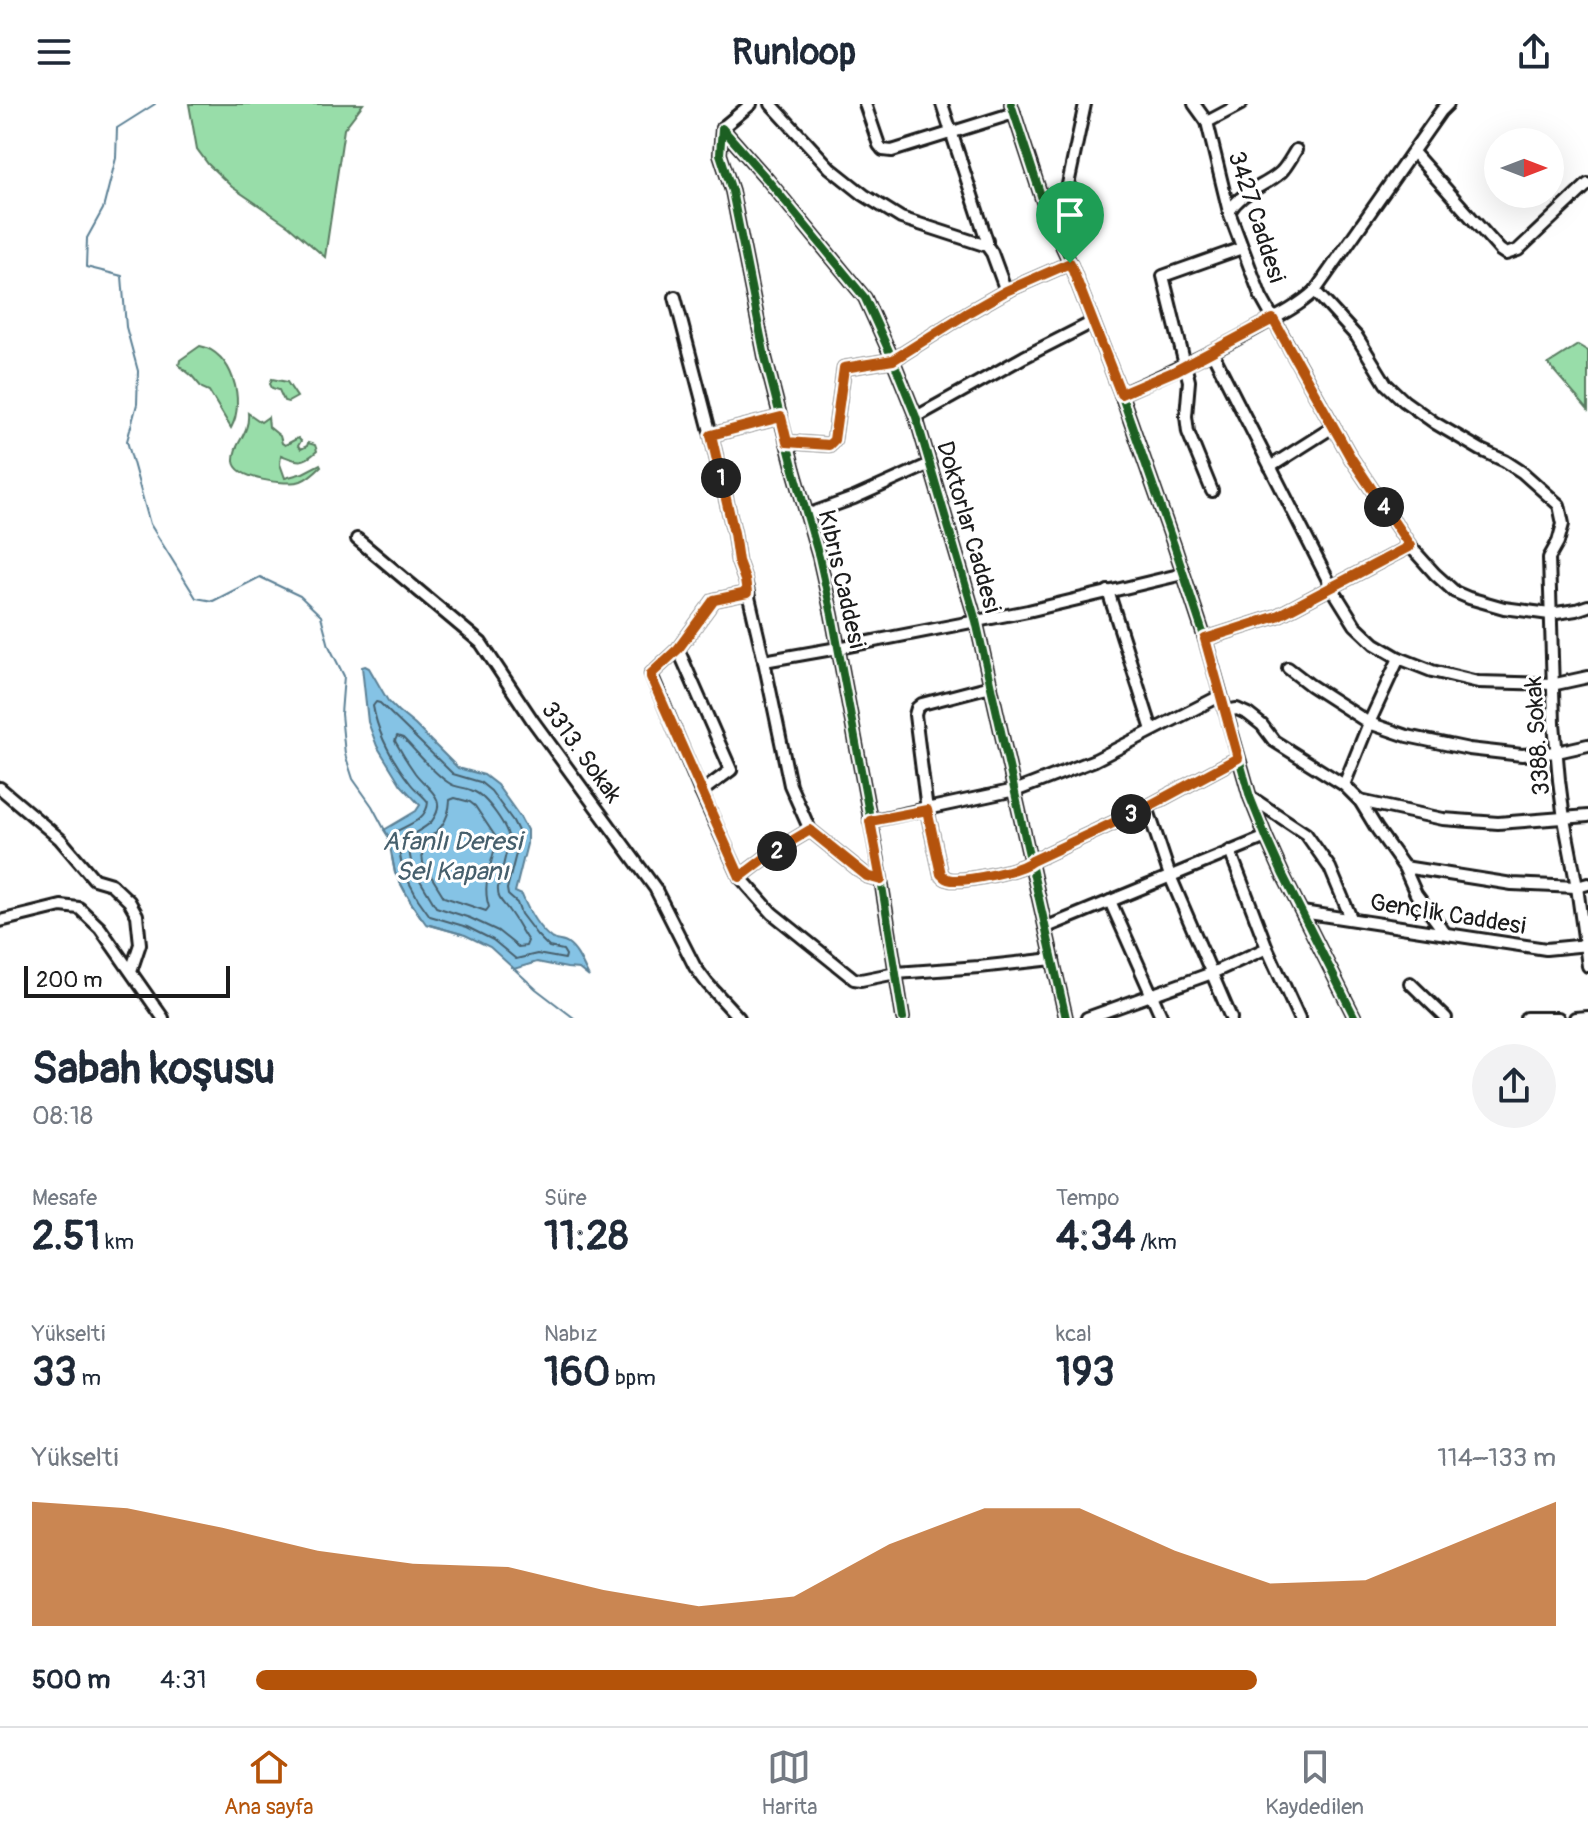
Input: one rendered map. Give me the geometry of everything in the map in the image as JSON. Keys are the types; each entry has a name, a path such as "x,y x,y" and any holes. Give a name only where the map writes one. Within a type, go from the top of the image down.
{"street":[{"path":"722,128 751,104"},
{"path":"771,104 830,168 864,195 901,218 987,246"},
{"path":"865,104 879,145 883,150 892,151 1013,108 1045,208 1121,394 1183,574 1250,797 1266,837 1355,1018"},
{"path":"942,104 987,246 1006,291"},
{"path":"1062,244 1064,202 1085,104"},
{"name":"3427 Caddesi","path":"1194,104 1207,122 1229,212 1261,297 1351,458 1410,546 1455,592 1469,598 1504,608 1550,614 1588,606"},
{"path":"1207,122 1241,104"},
{"path":"1121,394 1185,366 1305,300 1315,291 1448,104"},
{"name":"Kıbrıs Caddesi","path":"722,128 720,154 732,191 765,357 822,572 838,648 903,1018"},
{"name":"Doktorlar Caddesi","path":"722,128 865,298 916,417 976,621 1066,1018"},
{"path":"1229,212 1252,189 1282,171 1296,150"},
{"path":"1413,152 1506,254 1518,250 1588,184"},
{"path":"1212,491 1188,432 1189,381 1163,276 1242,248"},
{"path":"787,442 829,445 834,440 844,368 893,360 1006,291 1070,263"},
{"name":"3388. Sokak","path":"1315,291 1357,337 1386,384 1404,401 1446,430 1514,466 1559,505 1563,524 1549,558 1557,752 1564,819 1582,885 1588,966"},
{"path":"675,297 711,435 790,785 810,830 867,876 881,880"},
{"path":"916,417 1093,322"},
{"path":"1212,352 1332,588 1355,625 1375,644 1432,671 1478,682 1553,684 1588,677"},
{"path":"711,435 781,417"},
{"path":"1270,467 1333,427"},
{"path":"807,515 930,464"},
{"name":"3313. Sokak","path":"357,539 481,643 533,721 638,862 707,983 739,1018"},
{"path":"1205,639 1277,616 1410,546"},
{"path":"764,661 976,621 1183,574"},
{"path":"1108,591 1152,730"},
{"path":"747,593 714,600 678,649 651,674 740,877 772,913 849,976 861,980 896,973 1053,959"},
{"path":"678,649 731,770 701,792"},
{"path":"1344,785 1399,658"},
{"path":"1288,668 1369,723 1407,736 1469,749 1522,755 1588,745"},
{"path":"991,686 922,704 915,715 927,810 941,874 948,880 1024,867 1238,758"},
{"path":"870,821 1015,790 1095,760 1220,696"},
{"path":"1225,711 1237,709 1248,714 1262,725 1274,741 1344,785 1360,801 1404,867 1416,894 1445,933"},
{"path":"0,788 60,839 94,879 111,884 129,901 137,915 140,944 131,971"},
{"path":"1250,797 1306,834 1330,868 1351,918"},
{"path":"1360,801 1443,819 1498,823 1588,816"},
{"path":"1147,807 1170,876 1231,1018"},
{"path":"740,877 810,830"},
{"path":"1047,927 1266,837"},
{"path":"1230,851 1267,948 1299,1018"},
{"path":"1404,867 1512,884 1582,885"},
{"path":"1110,901 1162,1018"},
{"path":"0,921 61,906 79,908 100,928 163,1018"},
{"name":"Gençlik Caddesi","path":"1302,912 1546,949 1587,945"},
{"path":"1087,1018 1212,973 1267,948"},
{"path":"1410,983 1446,1018"},
{"path":"1575,1018 1588,1017"},
{"path":"1526,1018 1558,1018"}],"green space":[{"path":"189,104 363,104 344,129 325,257 289,226 232,187 208,164 197,149"},
{"path":"1578,345 1588,351 1588,410 1548,364"},
{"path":"200,346 220,358 233,379 237,405 231,428 209,391 179,365 180,360"},
{"path":"272,379 287,382 297,397 284,401 279,390 272,388"},
{"path":"248,413 261,422 268,417 269,427 285,445 298,438 301,449 308,443 315,445 317,451 303,460 281,455 280,464 285,478 321,466 307,478 294,482 262,480 243,472 237,467 234,455 247,427"}],"water":[{"name":"Afanlı Deresi Sel Kapanı","path":"365,666 388,701 458,768 484,775 497,785 527,830 527,844 515,892 522,895 546,934 575,951 589,977 579,969 537,962 514,969 490,947 465,935 426,924 395,873 384,830 416,811 420,805 401,785 377,746 368,722 362,667"}],"waterway":[{"path":"155,104 117,128 116,158 103,209 87,238 86,267 122,276 126,327 138,371 137,404 127,441 150,524 196,598 213,601 260,577 300,596 321,616 329,646 344,676 341,714 345,754 353,779 388,836 391,851"},
{"path":"392,857 395,873 405,892"},
{"path":"410,901 422,919"},
{"path":"430,925 462,934"},
{"path":"511,966 574,1018"}],"cycle path":[{"path":"1011,104 1045,208 1121,394 1174,545 1205,639 1250,797 1283,875 1355,1018"},
{"path":"903,1018 878,861 832,615 765,357 732,191 720,154 722,128 865,298 916,417 976,621 1066,1018"}],"route":[{"path":"1070,263 1121,394 1175,371 1273,319 1351,458 1410,546 1277,616 1205,639 1238,758 1147,807 1024,867 970,878 948,880 941,874 927,810 870,821 881,880 867,876 810,830 740,877 651,677 678,649 714,600 747,593 711,435 781,417 787,442 829,445 834,440 844,368 893,360 1006,291 1070,263"}]}
